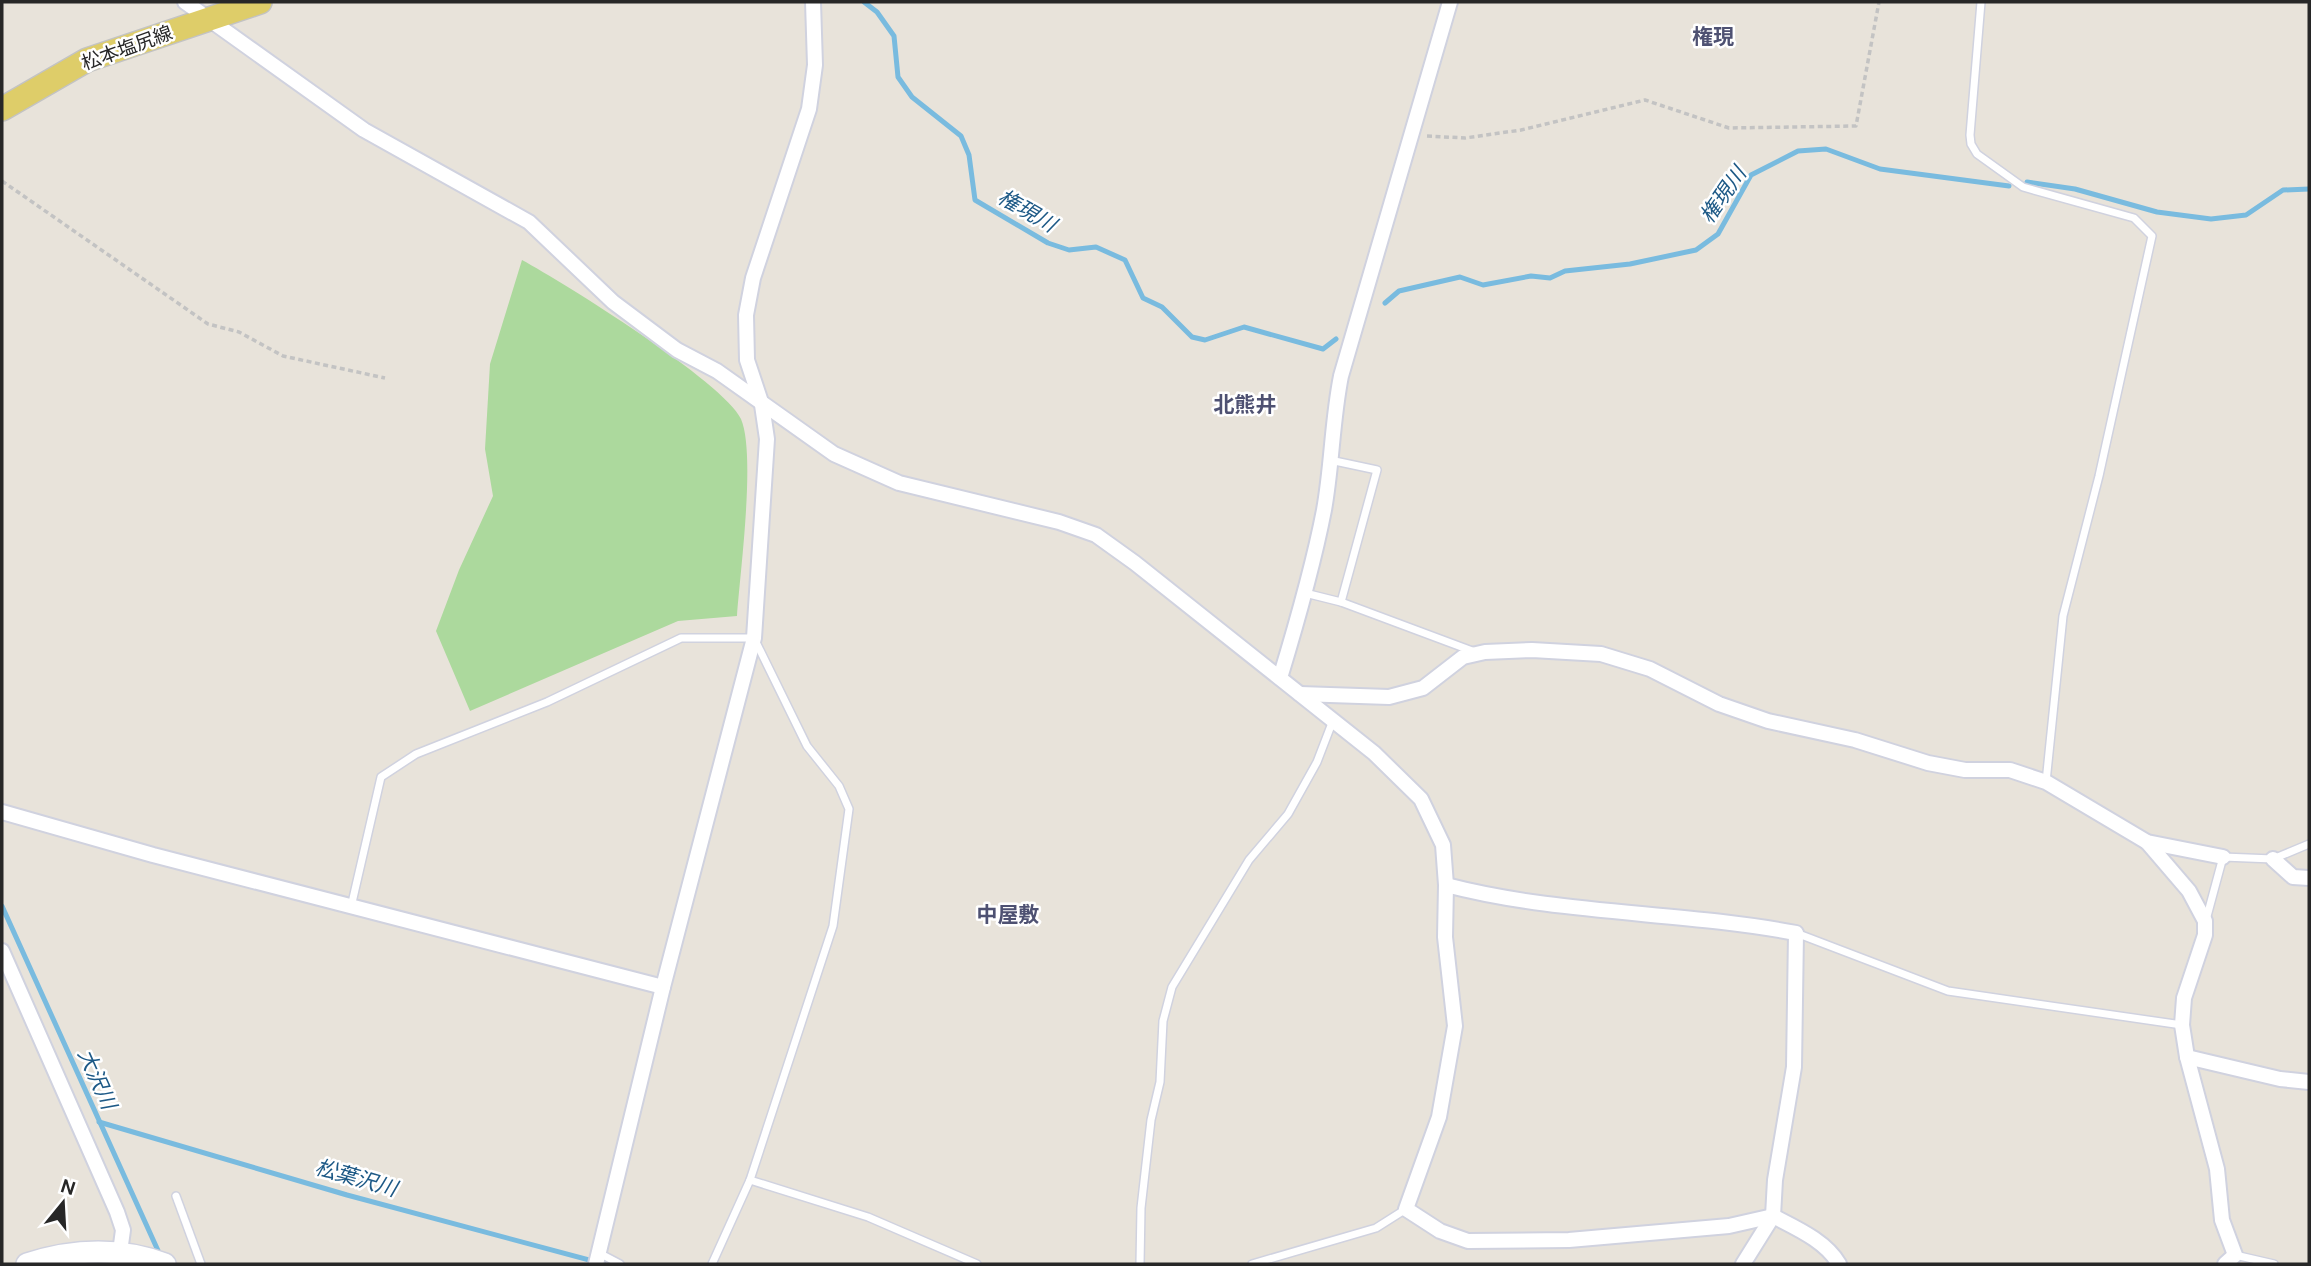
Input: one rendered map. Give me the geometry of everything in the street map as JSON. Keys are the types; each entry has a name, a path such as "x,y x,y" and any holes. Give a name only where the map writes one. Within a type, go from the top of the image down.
{"main road":[{"name":"松本塩尻線","path":"2,109 87,60 260,2"}],"street":[{"path":"185,2 212,18 364,130 529,222 613,302 677,351 717,371 834,454 899,483 1059,522 1096,535 1280,678 1332,723 1374,753 1421,799 1443,845 1446,885 1445,937 1455,1026 1439,1117 1406,1209 1440,1231 1468,1241 1569,1240 1729,1226 1773,1216 1803,1231 1833,1254 1839,1264"},
{"path":"598,1259 663,987 754,638 767,439 762,405 747,360 746,315 753,278 809,109 815,65 813,2"},
{"path":"1280,678 1305,593 1325,508 1333,415 1341,376 1450,2"},
{"path":"1300,694 1389,697 1423,688 1463,657 1478,653 1532,650 1601,654 1650,669 1719,704 1768,721 1855,740 1928,763 1965,770 2010,769 2046,782 2147,842 2189,891 2205,920 2205,936 2184,998 2182,1025 2187,1057 2217,1169 2222,1220 2230,1259"},
{"path":"2,811 351,907 663,987"},
{"path":"2147,842 2223,857"},
{"path":"2273,859 2293,877 2309,878"},
{"path":"1446,885 1493,897 1740,922 1796,933 1794,1066 1775,1180 1773,1216 1743,1264"},
{"path":"2,951 117,1212 122,1230 144,1259"},
{"path":"2187,1057 2280,1079 2309,1082"},
{"path":"27,1264 81,1251 144,1259"}],"lane":[{"path":"1981,2 1970,135 1971,144 1977,154 2023,187 2134,218 2152,236 2099,476 2063,616 2046,782"},
{"path":"1329,460 1377,470 1342,603"},
{"path":"1305,593 1342,603 1478,653"},
{"path":"351,907 381,777 416,754 547,702 681,638 754,638 807,746 839,786 849,809 833,926 750,1180 712,1264"},
{"path":"1140,1264 1141,1208 1151,1120 1160,1082 1163,1021 1172,987 1250,860 1288,814 1317,762 1332,723"},
{"path":"2205,920 2223,857 2273,859 2309,844"},
{"path":"1796,933 1948,990 2182,1025"},
{"path":"750,1180 868,1217 977,1264"},
{"path":"176,1196 201,1264"},
{"path":"1252,1264 1376,1228 1406,1209"},
{"path":"598,1259 620,1264"},
{"path":"2230,1259 2274,1264"}],"path":[{"path":"1411,136 1465,138 1521,130 1645,100 1729,128 1856,126 1879,2"},
{"path":"2,181 208,324 239,332 283,356 385,378"}],"green space":[{"path":"522,260 572,289 675,358 728,402 741,419 747,458 747,485 737,616 678,621 470,711 436,631 459,570 493,496 485,449 490,364"}],"waterway":[{"name":"権現川","path":"864,2 877,12 894,36 898,77 912,97 961,136 969,155 975,200 1048,243 1069,250 1096,247 1125,260 1143,298 1162,307 1192,337 1205,340 1244,327 1323,349 1336,339"},
{"name":"権現川","path":"1385,303 1399,291 1460,277 1483,285 1531,276 1550,278 1565,271 1630,264 1696,250 1718,234 1751,175 1798,151 1826,149 1880,169 2009,186"},
{"name":"権現川","path":"2027,182 2075,189 2157,212 2211,219 2246,215 2283,190 2309,189"},
{"name":"大沢川","path":"2,906 160,1255"},
{"name":"松葉沢川","path":"99,1122 347,1195 604,1264"}],"district":[{"name":"権現","path":"1713,37"},
{"name":"北熊井","path":"1245,405"},
{"name":"中屋敷","path":"1008,915"}]}
